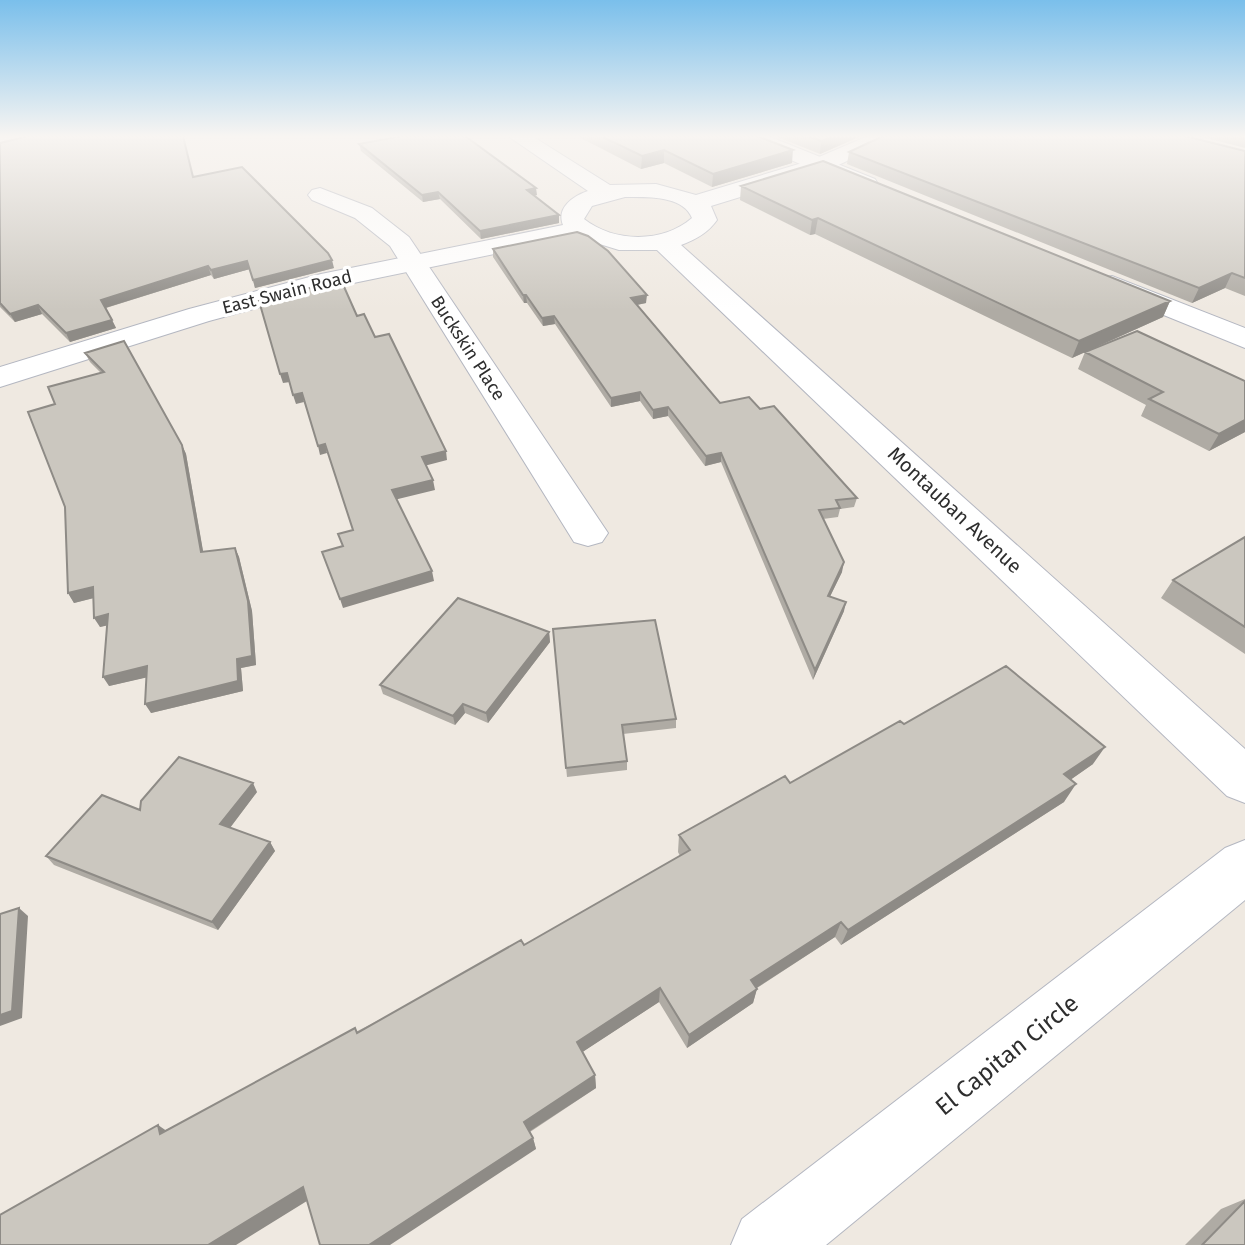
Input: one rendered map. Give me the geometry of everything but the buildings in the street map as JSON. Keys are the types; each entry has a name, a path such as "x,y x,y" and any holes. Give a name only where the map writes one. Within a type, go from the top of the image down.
{"street":[{"path":"603,194 578,204 572,212 572,221 579,229 615,241 662,241 697,229 705,220 703,211 695,203 670,194"},
{"path":"695,203 724,194"},
{"path":"891,194 896,196"},
{"name":"Buckskin Place","path":"320,195 357,208 385,225 413,263 588,533"},
{"name":"East Swain Road","path":"0,377 234,305 413,263 579,229"},
{"name":"Montauban Avenue","path":"662,241 1245,781"},
{"path":"1085,273 1245,339"},
{"name":"El Capitan Circle","path":"768,1245 1245,866"}]}
